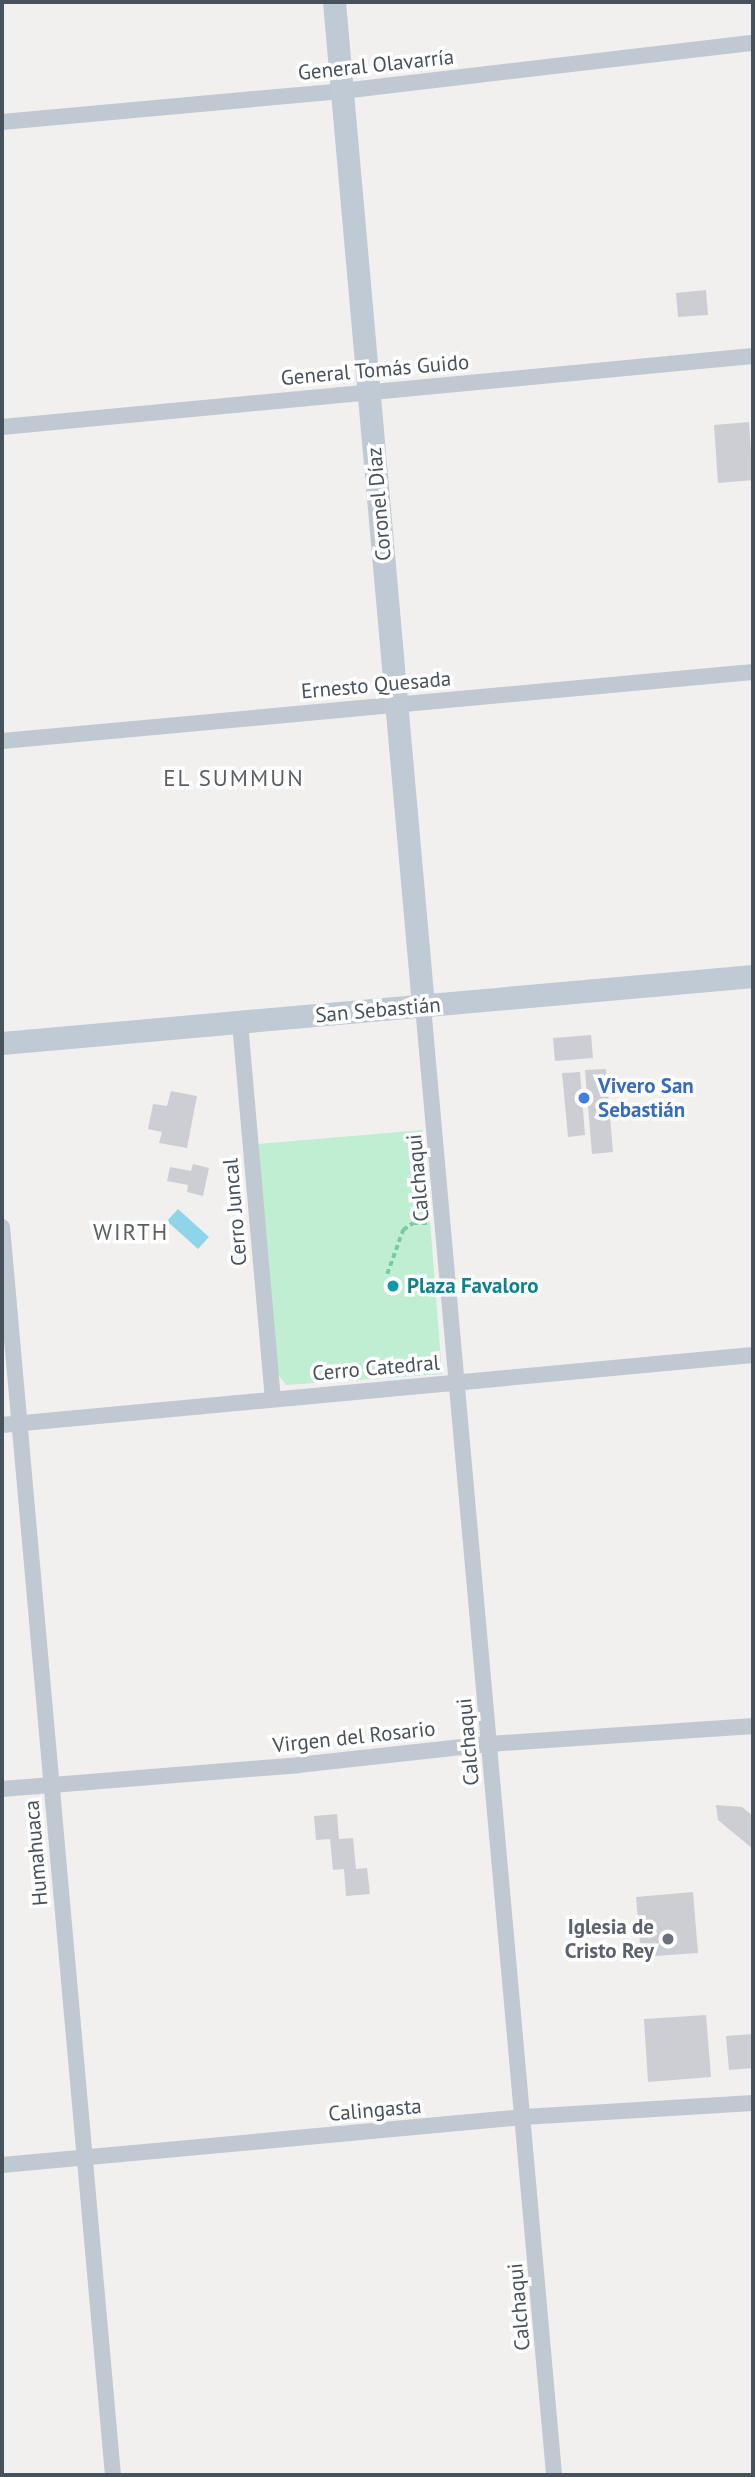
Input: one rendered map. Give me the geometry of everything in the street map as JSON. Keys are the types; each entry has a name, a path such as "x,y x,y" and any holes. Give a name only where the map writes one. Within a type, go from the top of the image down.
{"street":[{"name":"Coronel Díaz","path":"334,2 424,1006"},
{"name":"General Olavarría","path":"2,122 342,91 753,43"},
{"name":"General Tomás Guido","path":"2,427 753,356"},
{"name":"Ernesto Quesada","path":"2,741 753,672"},
{"name":"San Sebastián","path":"2,1043 753,976"},
{"name":"Calchaqui","path":"424,1006 554,2475"},
{"name":"Cerro Juncal","path":"240,1023 273,1398"},
{"name":"Humahuaca","path":"2,1227 113,2475"},
{"name":"Cerro Catedral","path":"2,1425 753,1355"},
{"name":"Virgen del Rosario","path":"2,1789 298,1765 489,1744 753,1726"},
{"name":"Calingasta","path":"2,2165 524,2116 753,2103"}],"path":[{"path":"387,1274 403,1230 413,1223 443,1222"}],"green space":[{"name":"Plaza Favaloro","path":"423,1130 442,1374 286,1385 278,1374 258,1144"}],"water":[{"path":"178,1209 209,1237 198,1249 167,1221"}],"building":[{"path":"706,290 708,315 678,317 676,293"},
{"path":"749,422 753,480 718,483 714,425"},
{"path":"591,1035 593,1058 555,1061 553,1038"},
{"path":"606,1069 613,1152 592,1154 585,1070"},
{"path":"580,1072 585,1135 568,1137 562,1073"},
{"path":"171,1091 197,1096 187,1148 159,1143 162,1132 148,1129 153,1104 167,1106"},
{"path":"193,1164 209,1168 203,1196 187,1192 188,1185 167,1181 170,1167 191,1171"},
{"path":"716,1805 742,1807 753,1816 753,1849 718,1820"},
{"path":"337,1814 339,1839 353,1838 356,1869 367,1868 370,1894 346,1896 344,1869 333,1870 330,1839 316,1840 314,1816"},
{"path":"693,1892 698,1953 641,1957 636,1897"},
{"path":"706,2015 711,2077 648,2082 644,2019"},
{"path":"753,2034 753,2068 729,2070 726,2036"}],"place":[{"name":"Vivero San Sebastián","path":"584,1098"},
{"name":"Plaza Favaloro","path":"393,1286"},
{"name":"Iglesia de Cristo Rey","path":"668,1939"}],"district":[{"name":"EL SUMMUN","path":"234,778"},
{"name":"WIRTH","path":"131,1232"}]}
